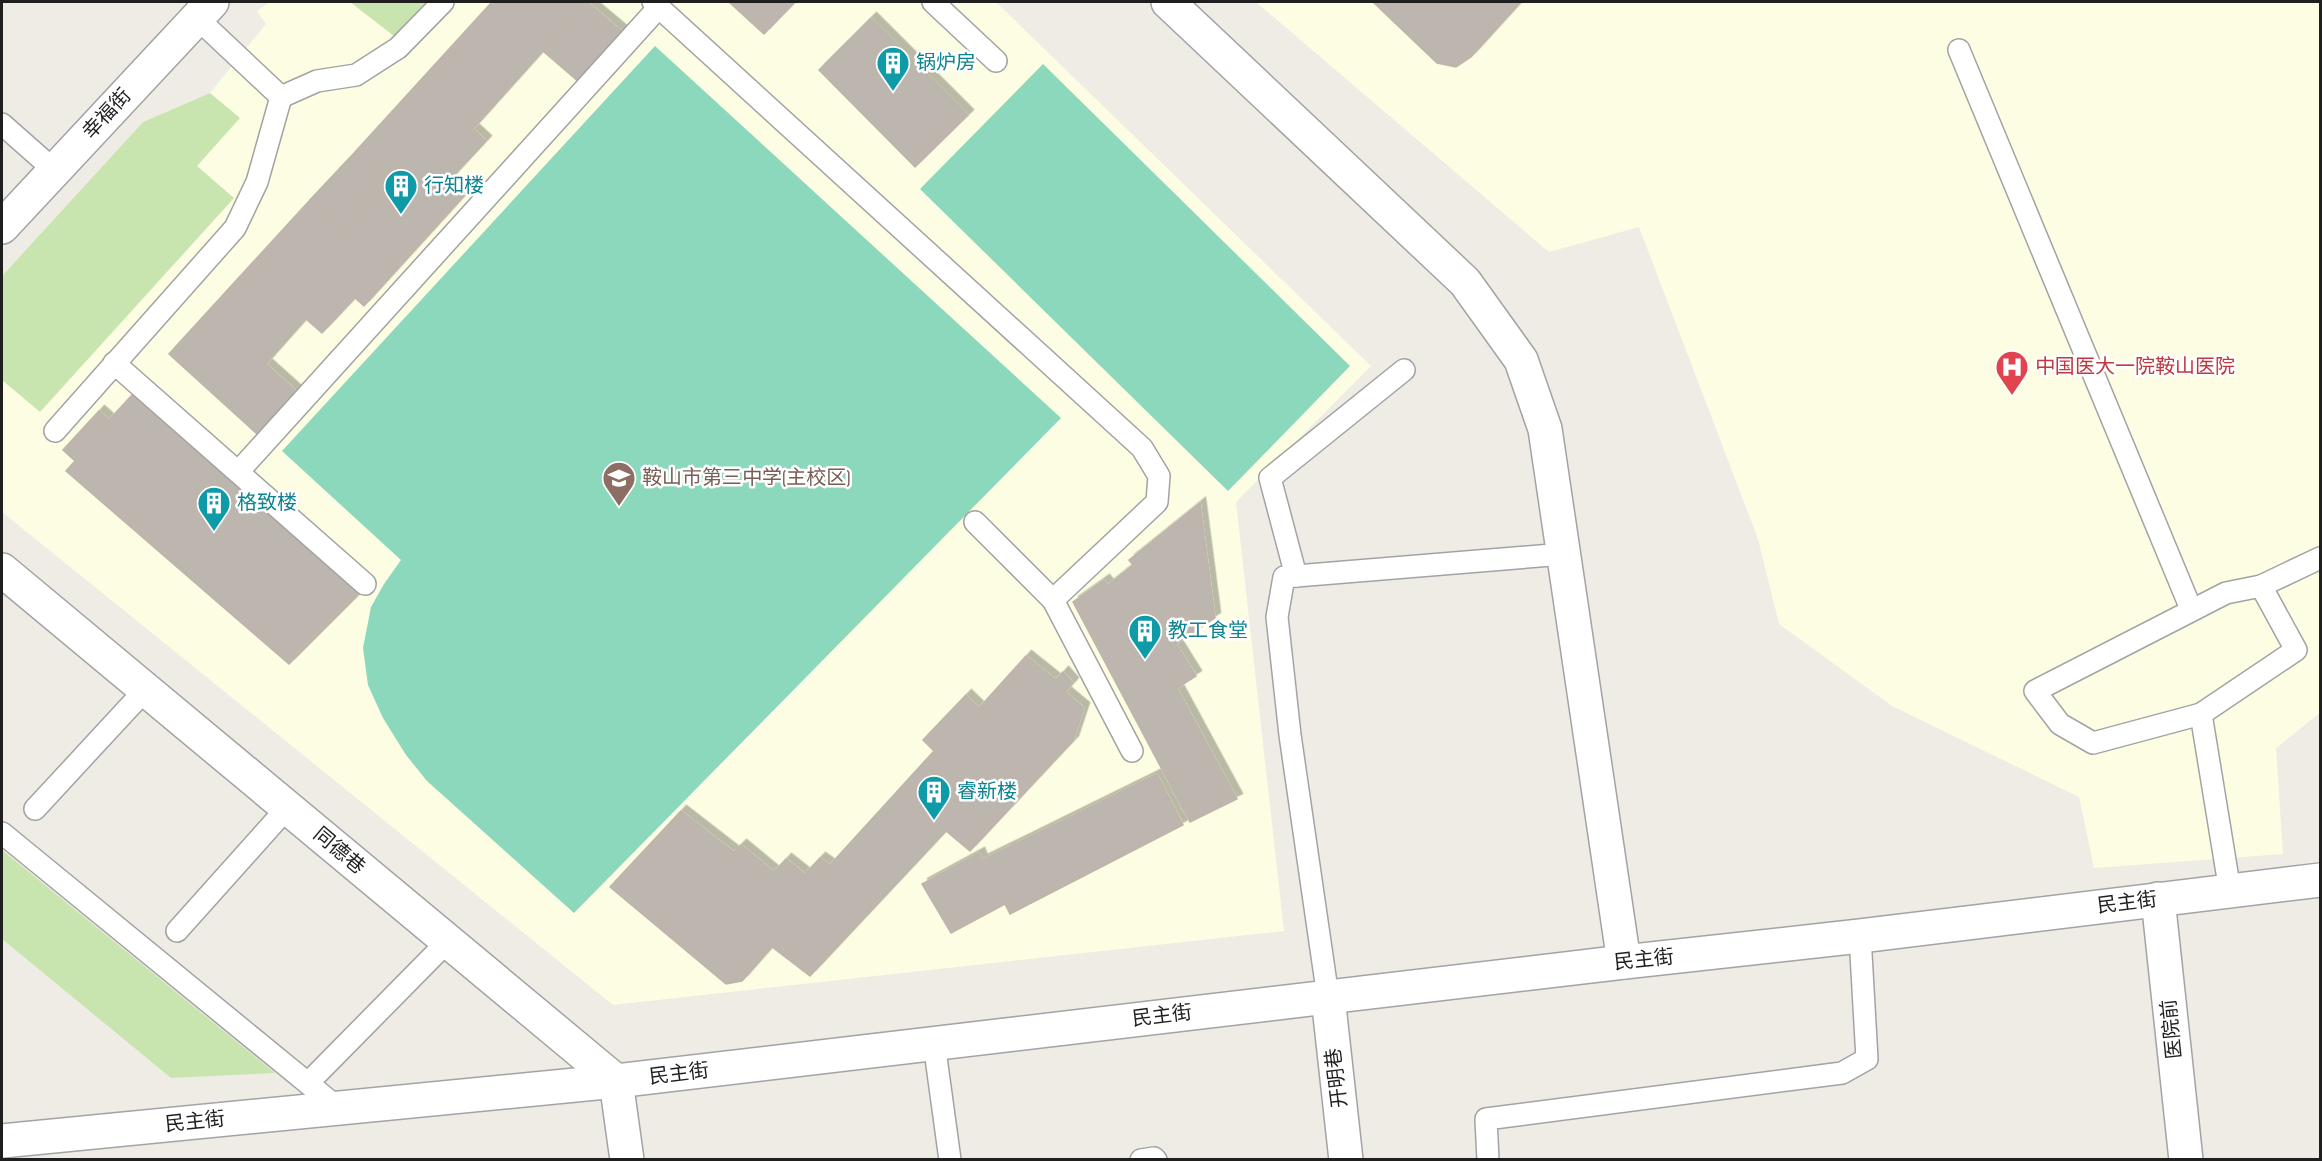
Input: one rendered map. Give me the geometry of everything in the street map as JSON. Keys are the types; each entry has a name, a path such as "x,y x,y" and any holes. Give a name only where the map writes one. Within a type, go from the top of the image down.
{"street":[{"path":"1168,2 1465,282 1521,360 1545,429 1624,962"},
{"name":"幸福街","path":"2,227 204,10"},
{"name":"同德巷","path":"2,570 616,1081"},
{"name":"民主街","path":"2,1141 616,1081 2320,880"},
{"name":"医院前","path":"2158,899 2186,1160"},
{"name":"开明巷","path":"1328,997 1346,1160"},
{"path":"616,1081 627,1160"}],"lane":[{"path":"281,97 317,81 356,75 398,48 443,2"},
{"path":"933,2 996,61"},
{"path":"238,472 656,4 1142,448 1160,476 1157,502 1053,600"},
{"path":"204,10 281,97"},
{"path":"1959,50 2191,609"},
{"path":"55,431 235,228 257,182 281,97"},
{"path":"2,124 54,170"},
{"path":"114,363 366,584"},
{"path":"1296,576 1270,478 1404,370"},
{"path":"975,522 1053,600 1132,751"},
{"path":"1328,997 1290,735 1277,617 1284,577 1564,554"},
{"path":"2261,586 2296,650 2201,714 2093,743 2060,724 2035,691 2191,609 2226,593 2261,586 2320,558"},
{"path":"35,809 146,689"},
{"path":"2201,714 2230,891"},
{"path":"177,931 287,808"},
{"path":"2,833 338,1108"},
{"path":"1488,1160 1486,1119 1842,1073 1867,1059 1860,936"},
{"path":"308,1083 448,941"},
{"path":"934,1043 950,1160"},
{"path":"1141,1160 1154,1158 1156,1160"}],"shaded area":[{"name":"鞍山市第三中学(主校区)","path":"270,2 996,2 1371,366 1236,502 1284,931 613,1005 2,512 2,276 143,122 210,93 266,24 257,11"},
{"name":"中国医大一院鞍山医院","path":"1256,2 2320,2 2320,713 2276,748 2283,854 2094,868 2079,797 1892,706 1779,624 1758,539 1639,227 1549,252"}],"green space":[{"path":"350,2 427,2 394,36"},
{"path":"655,46 1061,418 574,913 427,781 406,755 383,718 368,685 363,648 371,607 401,560 282,451"},
{"path":"1043,64 1350,366 1228,491 920,189"},
{"path":"210,93 240,118 197,166 234,198 40,412 2,380 2,276 143,122"},
{"path":"2,850 275,1073 171,1078 2,939"}],"building":[{"name":"行知楼","path":"492,2 587,2 473,129 486,141 448,182 464,196 364,306 355,298 322,333 306,319 266,364 296,391 257,434 169,354 310,200 343,230 388,181 356,151"},
{"path":"587,2 624,33 580,83 544,52"},
{"path":"729,2 795,2 764,34"},
{"path":"1373,2 1521,2 1471,57 1456,67 1437,63"},
{"name":"锅炉房","path":"871,18 968,115 915,167 819,70"},
{"path":"356,151 388,181 343,230 310,200"},
{"name":"格致楼","path":"134,393 361,592 289,664 66,471 75,461 63,450 99,411 109,420"},
{"name":"教工食堂","path":"1200,503 1215,618 1176,644 1196,676 1177,688 1237,799 1190,822 1073,602 1104,580 1108,585 1133,565 1129,560"},
{"name":"睿新楼","path":"1026,656 1056,680 1063,672 1073,683 1065,692 1084,708 1073,741 970,851 946,831 810,976 772,947 742,981 726,984 610,887 681,811 734,852 741,845 774,872 786,859 805,874 820,858 830,865 934,751 923,740 966,695 979,708"},
{"path":"1157,774 1183,825 1010,914 1005,904 951,933 922,884 979,853 982,860"}],"place":[{"name":"锅炉房","path":"893,92"},
{"name":"行知楼","path":"401,215"},
{"name":"中国医大一院鞍山医院","path":"2012,396"},
{"name":"鞍山市第三中学(主校区)","path":"619,507"},
{"name":"格致楼","path":"214,532"},
{"name":"教工食堂","path":"1145,660"},
{"name":"睿新楼","path":"934,821"}]}
